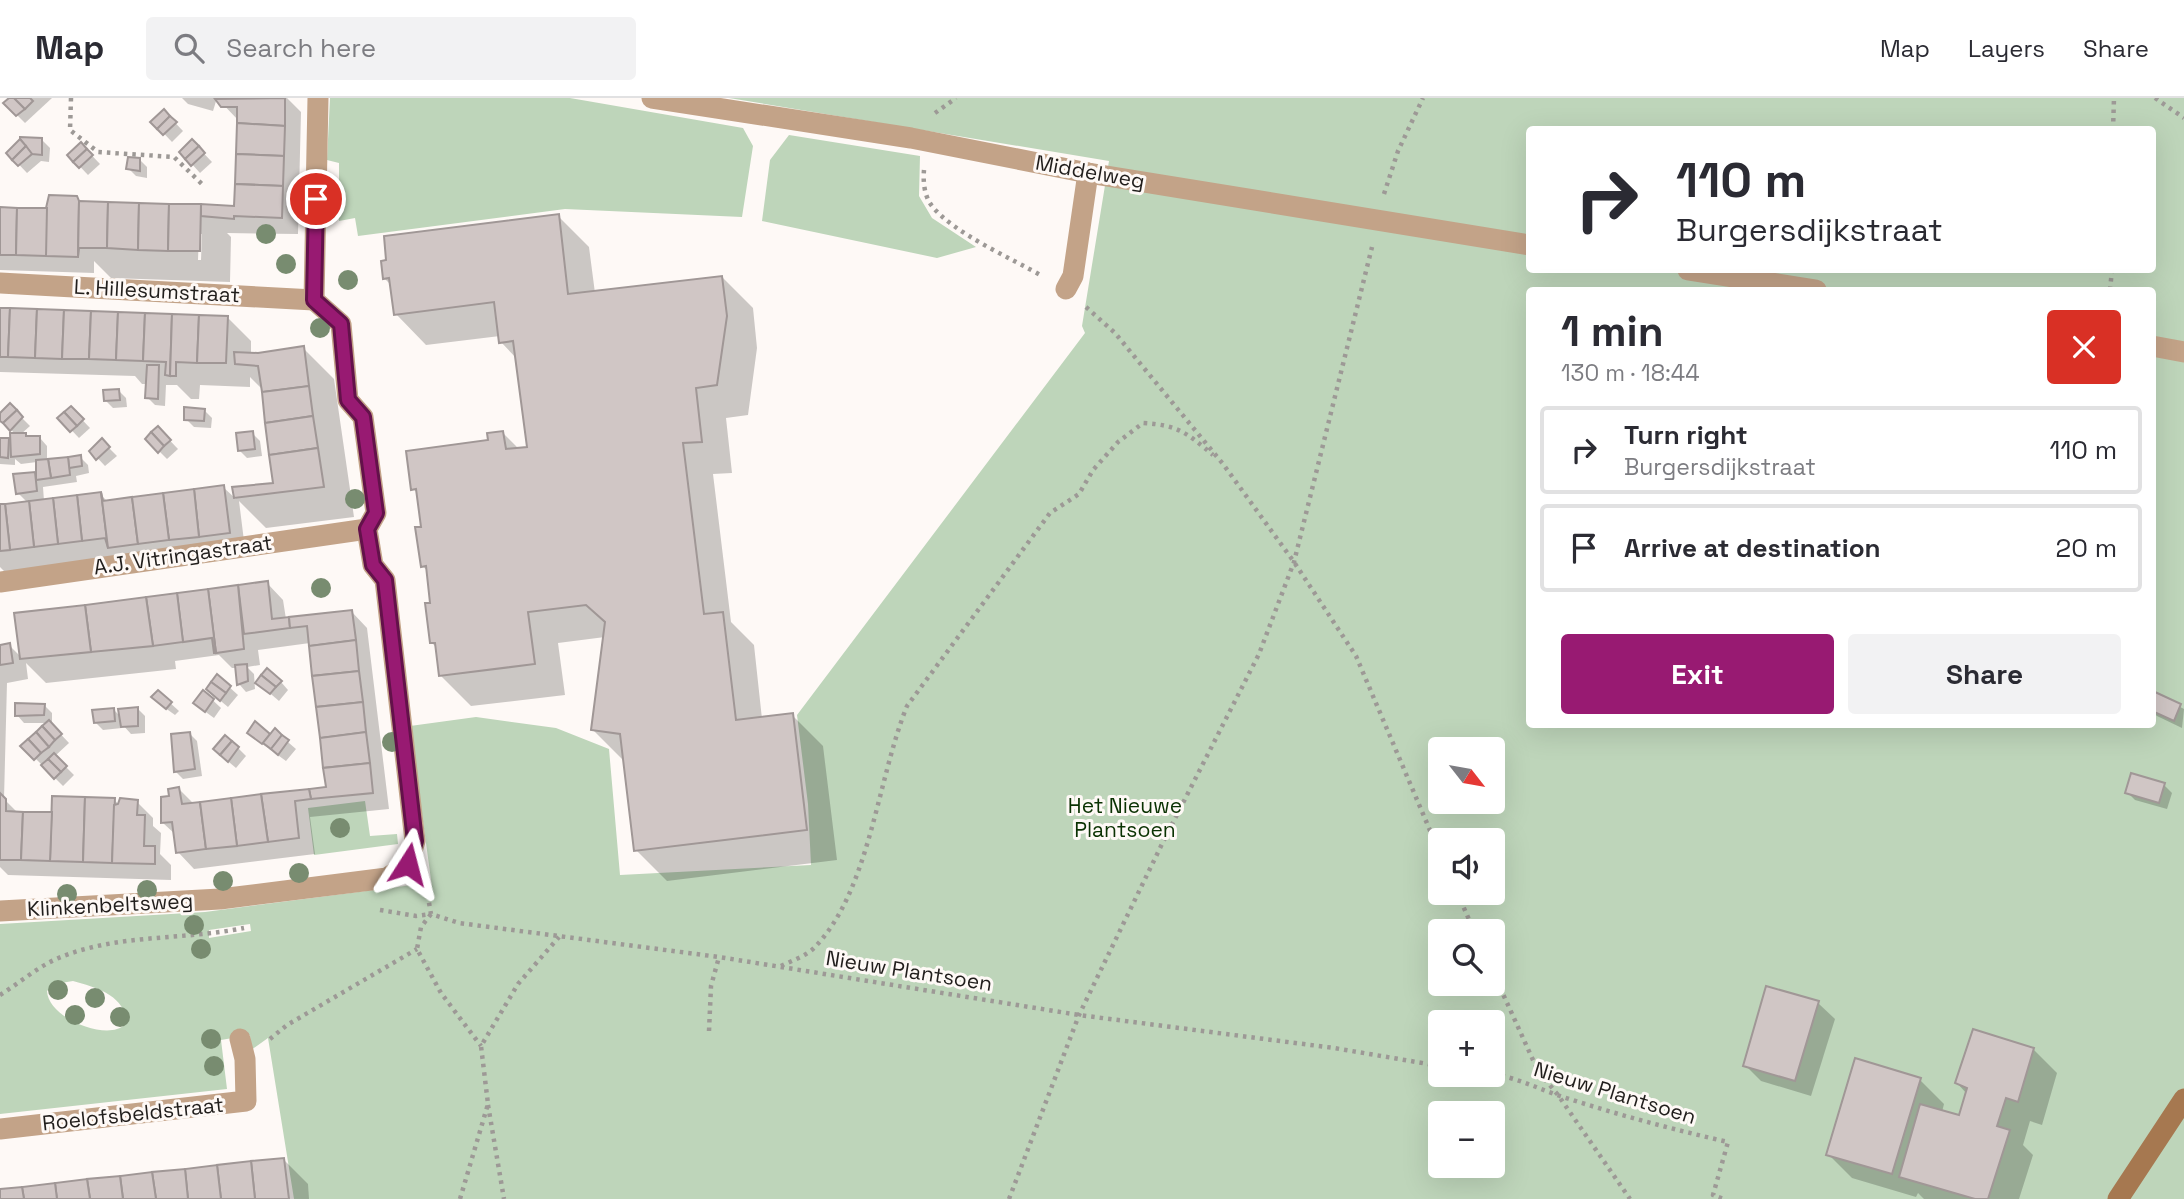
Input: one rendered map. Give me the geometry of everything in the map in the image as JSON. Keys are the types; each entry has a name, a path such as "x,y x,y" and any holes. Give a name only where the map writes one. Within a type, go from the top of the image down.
{"street":[{"path":"318,98 314,300 341,324 348,400 363,417 376,513 367,529 373,565 385,580 415,841 408,864"},
{"name":"Middelweg","path":"652,98 1526,244"},
{"path":"1066,289 1073,276 1088,173"},
{"path":"1707,273 1797,287"},
{"name":"L. Hillesumstraat","path":"0,283 314,300"},
{"path":"2156,347 2184,352"},
{"name":"A.J. Vitringastraat","path":"0,582 367,529"},
{"name":"Klinkenbeltsweg","path":"0,911 220,899 387,878 408,864"},
{"name":"Roelofsbeldstraat","path":"0,1129 246,1101 243,1049"},
{"path":"2118,1199 2184,1099"}],"path":[{"path":"71,98 70,130 98,152 174,157 203,185"},
{"path":"1009,1199 1079,1015 1259,654 1294,562 1386,186 1398,151 1423,98"},
{"path":"2113,126 2114,98"},
{"path":"2155,98 2184,118"},
{"path":"929,143 923,181 930,204 948,222 1066,289 1115,332 1223,464 1294,562 1356,656 1429,828"},
{"path":"780,967 812,951 834,923 852,887 907,706 1050,513 1079,494 1093,470 1118,442 1143,423 1164,424 1187,433 1223,464"},
{"path":"408,864 426,882 431,914 421,927 417,949 441,993 481,1046 504,1199"},
{"name":"Nieuw Plantsoen","path":"376,909 416,916 431,914 459,923 719,957 1079,1015 1334,1048 1428,1064"},
{"path":"0,995 52,961 89,948 138,938 202,934 246,927"},
{"path":"481,1046 518,984 560,936"},
{"path":"243,1049 417,949"},
{"path":"709,1031 711,986 719,957"},
{"path":"1504,996 1538,1071 1558,1095 1630,1199"},
{"name":"Nieuw Plantsoen","path":"1505,1076 1691,1135 1728,1142 1713,1195 1724,1199"},
{"path":"460,1199 488,1104"}],"green space":[{"path":"330,98 570,98 743,128 753,146 742,217 565,209 358,236 355,218 339,221 339,163 327,160"},
{"name":"Het Nieuwe Plantsoen","path":"729,98 2184,98 2184,1199 294,1199 268,1038 251,1050 250,1035 221,1040 227,1089 0,1114 0,924 205,912 420,884 423,890 432,887 410,726 476,717 556,728 609,749 620,875 811,865 808,804 797,715 1085,333 1082,326 1109,161","holes":["250,924 251,931 209,938 209,930","73,981 100,990 115,999 125,1013 127,1023 118,1029 97,1030 64,1016 49,1000 47,991 55,984"]},
{"path":"789,135 920,156 919,196 932,218 976,247 937,258 762,221 770,160"},
{"path":"365,801 370,836 397,834 398,844 314,855 308,808"}],"building":[{"path":"14,98 25,109 16,116 3,103"},
{"path":"14,98 30,98 33,101 25,109"},
{"path":"285,98 285,126 237,123 237,107 221,107 215,99"},
{"path":"164,109 170,116 157,129 150,122"},
{"path":"170,116 177,122 163,135 157,129"},
{"path":"237,123 285,126 284,156 236,154"},
{"path":"20,137 42,138 42,155 32,154"},
{"path":"20,139 26,146 12,160 6,153"},
{"path":"192,139 199,146 185,159 179,152"},
{"path":"81,142 87,149 73,162 67,155"},
{"path":"26,146 32,154 18,166 12,160"},
{"path":"199,146 205,153 191,166 185,159"},
{"path":"87,149 93,155 79,168 73,162"},
{"path":"236,154 284,156 283,186 235,184"},
{"path":"128,157 140,158 140,171 126,169"},
{"path":"235,184 283,186 282,218 234,216 234,219 201,216 201,204 234,206"},
{"path":"49,195 77,196 78,257 46,256 46,208"},
{"path":"79,201 108,202 107,248 79,248 78,257"},
{"path":"108,202 139,203 138,250 107,248"},
{"path":"139,203 169,204 168,251 138,250"},
{"path":"169,204 201,204 200,251 168,251"},
{"path":"0,207 17,208 16,255 0,255"},
{"path":"17,208 47,208 46,256 16,255"},
{"path":"559,214 568,294 722,276 727,316 717,385 696,388 702,442 683,443 704,614 723,612 736,720 793,713 807,830 634,851 620,734 591,730 605,622 586,605 528,612 535,664 439,676 435,643 430,643 425,603 430,603 426,566 421,567 415,527 421,527 416,489 411,490 406,451 488,440 487,433 503,431 506,449 527,447 513,341 499,343 494,302 394,315 389,278 383,279 381,261 386,260 384,236"},
{"path":"0,308 10,308 8,357 0,357"},
{"path":"10,308 37,309 35,358 8,357"},
{"path":"37,309 64,310 62,359 35,358"},
{"path":"64,310 91,311 89,359 62,359"},
{"path":"91,311 118,312 116,360 89,359"},
{"path":"118,312 145,313 143,361 116,360"},
{"path":"145,313 172,314 170,376 165,375 166,362 143,361"},
{"path":"172,314 199,315 197,363 176,362 176,376 170,376"},
{"path":"199,315 228,316 226,363 197,363"},
{"path":"304,346 309,386 262,392 258,366 235,364 234,352 258,353"},
{"path":"147,365 159,365 158,399 145,398"},
{"path":"309,386 313,416 265,423 262,392"},
{"path":"119,389 120,400 104,401 103,390"},
{"path":"10,403 17,410 3,423 0,421 0,413"},
{"path":"71,406 84,419 77,426 64,412"},
{"path":"184,407 205,409 204,421 184,420"},
{"path":"17,410 23,417 10,431 3,423"},
{"path":"64,412 77,426 70,432 57,418"},
{"path":"313,416 318,448 269,455 265,423"},
{"path":"158,426 171,440 164,446 151,432"},
{"path":"253,431 255,449 238,451 236,433"},
{"path":"151,432 164,446 158,453 145,439"},
{"path":"10,433 40,436 40,454 11,457"},
{"path":"0,438 9,438 8,458 0,457"},
{"path":"102,438 110,447 96,460 89,451"},
{"path":"318,448 324,487 234,498 232,487 273,483 269,455"},
{"path":"81,455 82,466 69,468 68,457"},
{"path":"68,457 70,475 51,478 48,459"},
{"path":"48,459 51,478 36,480 36,460"},
{"path":"35,472 37,491 16,494 13,474"},
{"path":"224,485 230,533 199,537 194,489"},
{"path":"194,489 199,537 169,540 163,493"},
{"path":"101,492 108,548 105,538 82,541 77,495"},
{"path":"101,492 103,501 132,497 138,544 108,548"},
{"path":"163,493 169,540 138,544 132,497"},
{"path":"77,495 82,541 58,544 53,498"},
{"path":"53,498 58,544 34,547 29,501"},
{"path":"29,501 34,547 10,550 5,504"},
{"path":"0,504 5,504 10,550 0,551"},
{"path":"268,581 272,619 289,617 290,628 244,634 238,585"},
{"path":"238,585 244,649 216,653 208,589"},
{"path":"208,589 216,653 212,638 183,642 177,593"},
{"path":"177,593 183,642 153,646 146,597"},
{"path":"146,597 153,646 91,652 85,605"},
{"path":"85,605 91,652 20,659 14,613"},
{"path":"352,610 356,640 309,646 307,626 290,628 289,617"},
{"path":"356,640 359,671 312,676 309,646"},
{"path":"10,643 13,663 0,665 0,645"},
{"path":"247,664 248,681 237,685 235,665"},
{"path":"267,668 282,681 276,687 261,675"},
{"path":"359,671 363,702 316,707 312,676"},
{"path":"217,674 231,686 226,693 211,682"},
{"path":"261,675 276,687 270,694 255,683"},
{"path":"211,682 226,693 220,701 206,689"},
{"path":"158,690 172,702 166,709 151,697"},
{"path":"203,690 214,699 205,712 193,703"},
{"path":"2156,692 2181,704 2174,721 2156,713"},
{"path":"363,702 366,732 320,738 316,707"},
{"path":"15,703 45,704 44,715 15,716"},
{"path":"138,707 138,726 121,727 118,709"},
{"path":"114,708 115,721 94,723 92,710"},
{"path":"49,720 62,734 55,740 42,726"},
{"path":"255,721 270,734 262,744 247,733"},
{"path":"42,726 55,740 49,747 36,732"},
{"path":"275,728 282,735 271,749 263,743"},
{"path":"36,732 49,747 41,753 28,739"},
{"path":"190,732 195,769 174,772 171,734"},
{"path":"366,732 370,763 323,768 320,738"},
{"path":"225,735 232,741 220,755 213,749"},
{"path":"282,735 289,740 278,755 271,749"},
{"path":"28,739 41,753 34,760 20,746"},
{"path":"232,741 239,747 228,762 220,755"},
{"path":"54,753 67,766 61,772 48,759"},
{"path":"48,759 61,772 54,779 41,765"},
{"path":"370,763 373,793 311,799 309,789 326,787 323,768"},
{"path":"2131,773 2165,783 2159,803 2125,793"},
{"path":"179,787 182,804 200,802 206,849 176,853 172,822 161,823 161,797 169,796 168,789"},
{"path":"309,789 311,799 295,801 299,838 268,842 261,794"},
{"path":"0,793 6,799 6,811 23,812 21,860 0,860"},
{"path":"261,794 268,842 237,846 231,798"},
{"path":"52,796 85,797 83,862 50,861"},
{"path":"85,797 115,798 112,863 83,862"},
{"path":"120,798 138,800 137,815 145,815 144,846 155,846 155,864 112,863 114,805 118,804"},
{"path":"231,798 237,846 206,849 200,802"},
{"path":"23,812 52,812 50,861 21,860"},
{"path":"1766,986 1819,1001 1795,1081 1743,1066"},
{"path":"1973,1029 2034,1048 2018,1102 2006,1098 1997,1126 2010,1130 1988,1199 1975,1199 1899,1177 1920,1104 1959,1115 1967,1088 1955,1083"},
{"path":"1855,1058 1921,1078 1892,1174 1826,1155"},
{"path":"284,1158 289,1199 255,1199 251,1161"},
{"path":"251,1161 255,1199 221,1199 217,1165"},
{"path":"217,1165 221,1199 188,1199 185,1169"},
{"path":"185,1169 188,1199 156,1199 152,1172"},
{"path":"152,1172 156,1199 123,1199 120,1176"},
{"path":"120,1176 123,1199 90,1199 87,1179"},
{"path":"87,1179 90,1199 57,1199 55,1183"},
{"path":"55,1183 57,1199 24,1199 22,1187"},
{"path":"22,1187 24,1199 0,1199 0,1189"}],"route":[{"path":"316,199 314,300 341,324 348,400 363,417 376,513 367,529 373,565 385,580 415,841 408,864"}]}
